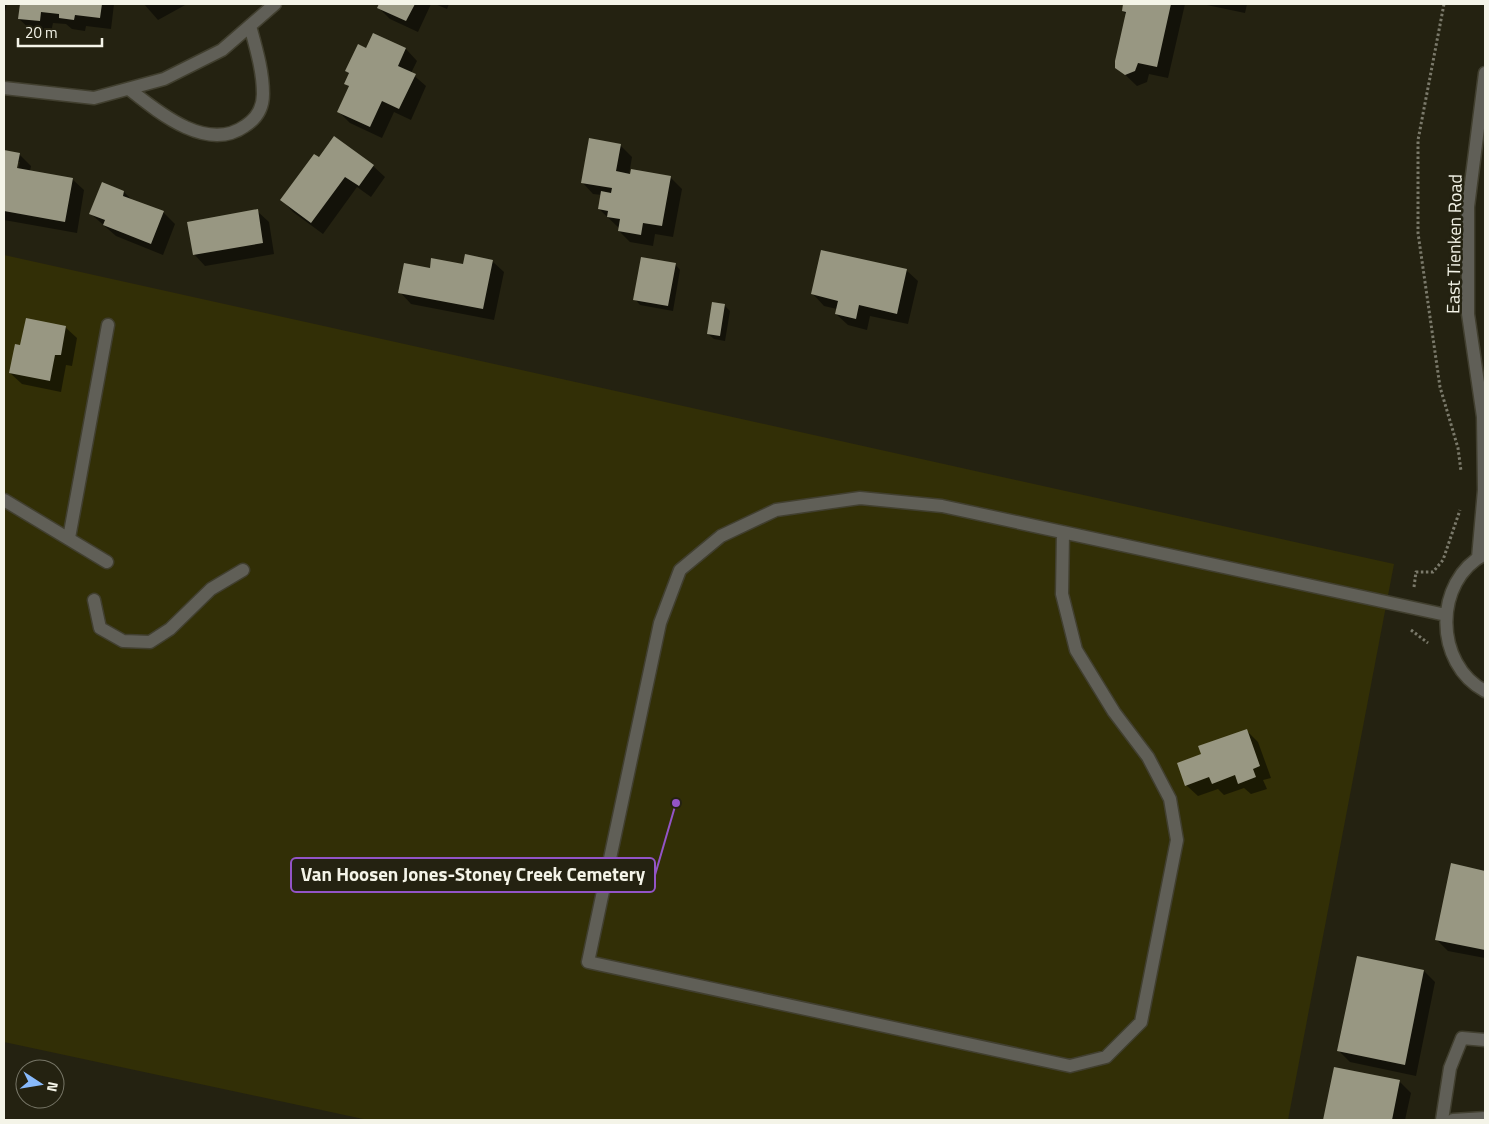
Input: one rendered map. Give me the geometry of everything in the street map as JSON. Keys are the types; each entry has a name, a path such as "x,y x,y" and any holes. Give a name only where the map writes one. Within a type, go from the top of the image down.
{"street":[{"path":"4,88 94,98 164,79 222,50 275,4"},
{"path":"129,89 168,119 211,136 235,133 256,118 263,96 259,60 250,26"},
{"name":"East Tienken Road","path":"1482,556 1484,419 1468,314 1468,207 1485,73"},
{"path":"69,538 108,325"},
{"path":"1063,532 1062,594 1076,650 1114,712 1148,757 1170,798 1177,840 1142,1022 1106,1056 1070,1066 588,962 660,623 680,570 721,536 776,510 860,498 942,506 1063,532 1412,607 1446,615"},
{"path":"4,500 107,562"},
{"path":"1482,556 1462,574 1451,593 1446,615 1448,642 1458,666 1476,687 1485,691"},
{"path":"94,600 100,628 123,641 150,642 170,629 211,589 243,570"},
{"path":"1442,1120 1450,1068 1462,1038 1485,1040"},
{"path":"1453,1120 1485,1118"}],"path":[{"path":"1444,4 1418,140 1418,233 1440,387 1458,448 1462,479"},
{"path":"1433,647 1409,628 1416,572 1433,572 1443,560 1461,502"}],"shaded area":[{"path":"4,255 1394,564 1288,1120 368,1120 4,1042"}],"building":[{"path":"20,4 102,4 100,18 75,15 74,20 59,18 59,14 41,12 40,21 18,19"},
{"path":"379,4 415,4 406,21 377,8"},
{"path":"1123,4 1171,4 1157,67 1138,63 1135,71 1125,75 1115,68 1126,12 1122,11"},
{"path":"373,33 406,48 398,66 416,74 399,109 382,101 370,127 337,112 349,86 344,84 349,73 345,71 358,44 366,48"},
{"path":"334,136 374,165 359,186 345,177 311,223 280,200 314,154 319,157"},
{"path":"589,138 621,144 616,171 630,174 631,169 671,176 662,226 643,223 641,235 618,231 620,219 607,217 608,211 598,209 601,191 611,193 612,188 581,183"},
{"path":"4,150 20,153 17,168 73,178 65,222 4,211"},
{"path":"102,182 124,191 123,196 164,211 151,244 103,225 105,220 89,214"},
{"path":"258,209 263,243 193,255 187,222"},
{"path":"821,250 907,269 897,314 859,305 856,319 835,314 838,301 811,294"},
{"path":"465,254 493,260 483,309 398,293 404,263 430,268 431,258 463,264"},
{"path":"641,257 676,263 668,306 633,300"},
{"path":"712,302 725,304 720,336 707,334"},
{"path":"26,318 66,326 61,355 55,355 50,381 9,373 15,344 20,345"},
{"path":"1247,729 1260,766 1253,769 1256,777 1238,784 1235,775 1212,784 1209,777 1185,786 1177,763 1201,754 1198,746"},
{"path":"1451,863 1485,871 1485,950 1435,940"},
{"path":"1357,956 1424,970 1405,1065 1337,1051"},
{"path":"1334,1067 1400,1080 1392,1120 1323,1120"}],"place":[{"name":"Van Hoosen Jones-Stoney Creek Cemetery","path":"676,803"}]}
